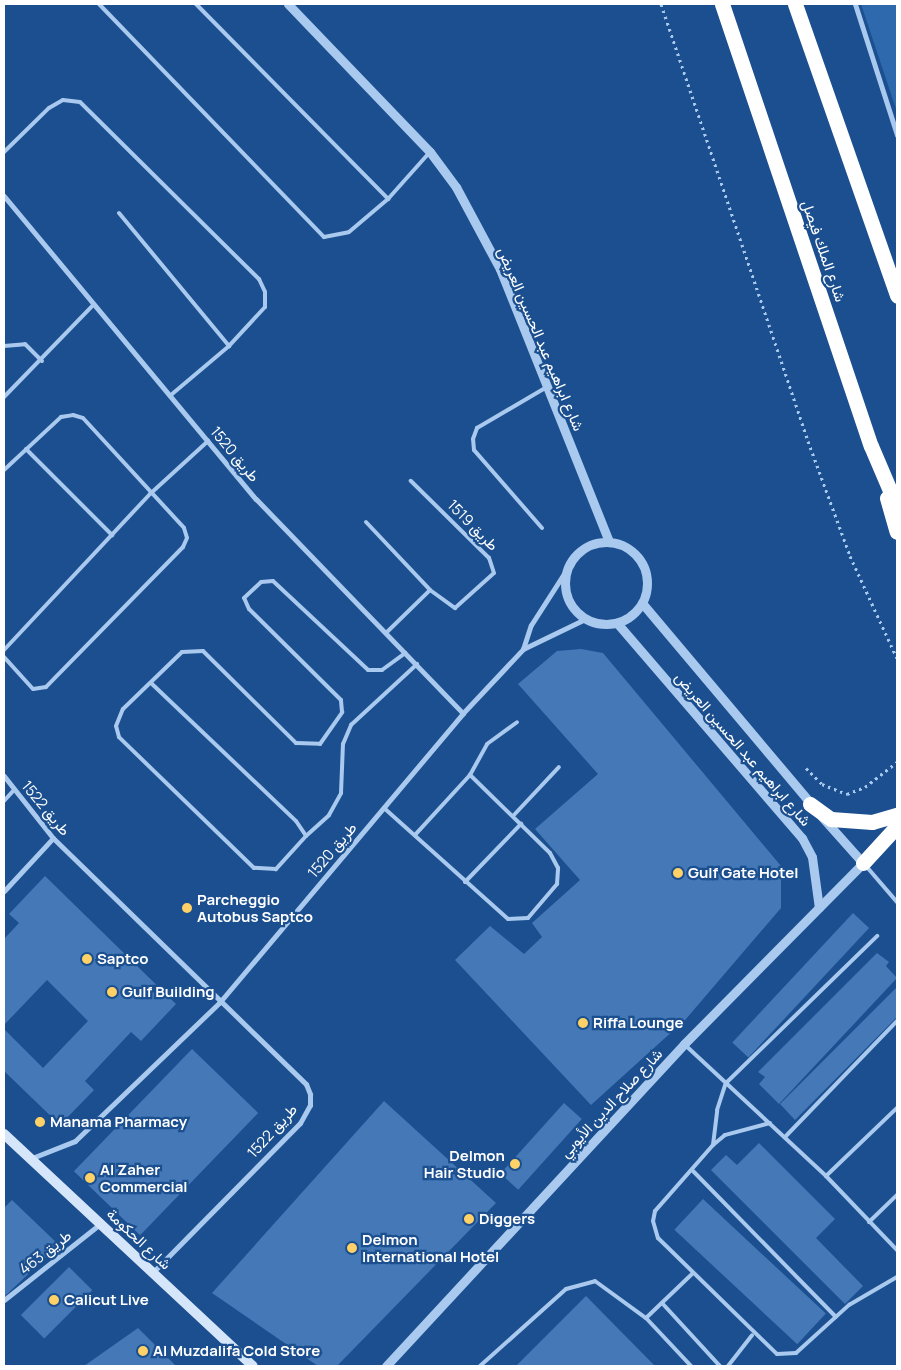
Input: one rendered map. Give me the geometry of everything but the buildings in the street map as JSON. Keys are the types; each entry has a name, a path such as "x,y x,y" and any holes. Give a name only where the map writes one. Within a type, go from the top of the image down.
{"highway":[{"name":"شارع الملك فيصل","path":"722,4 871,446 897,507"},
{"path":"795,4 897,296"},
{"path":"871,446 897,532"},
{"path":"810,804 831,819 872,822 897,815"},
{"path":"863,863 897,826"}],"main road":[{"name":"شارع الحكومة","path":"4,1134 253,1366"}],"street":[{"name":"شارع ابراهيم عبد الحسين العريض","path":"288,4 430,152 456,187 500,269 609,542"},
{"path":"855,4 897,135"},
{"name":"طريق 1520","path":"4,196 208,441 298,544 387,632 463,713"},
{"path":"609,542 638,559 646,580 642,603 617,623 586,619 569,603 567,568 588,546 609,542"},
{"name":"طريق 1520","path":"523,649 531,626 567,568"},
{"name":"شارع ابراهيم عبد الحسين العريض","path":"642,603 810,804 863,863"},
{"name":"طريق 1520","path":"219,1003 463,713 523,649 586,619"},
{"name":"شارع ابراهيم عبد الحسين العريض","path":"617,623 802,838 812,856 819,908"},
{"name":"طريق 1522","path":"4,776 53,838 219,1003 306,1084 310,1104 300,1123 153,1272"},
{"path":"4,890 53,838"},
{"name":"شارع صلاح الدين الأيوبي","path":"386,1366 684,1044 863,863"},
{"path":"29,1159 75,1141 219,1003"},
{"name":"طريق 463","path":"4,1300 101,1224"}],"lane":[{"path":"99,4 324,237 349,232 388,199 430,152"},
{"path":"196,4 388,199"},
{"path":"4,152 49,108 63,100 80,102 259,279 266,292 265,307 230,346 171,395"},
{"path":"119,213 230,346"},
{"path":"4,397 42,361 94,304"},
{"path":"4,346 25,344 42,361"},
{"path":"542,528 474,450 472,438 477,428 548,387"},
{"path":"4,470 61,417 73,415 83,418 150,494 184,528 183,547 46,687 33,689 4,657"},
{"path":"4,650 150,494 208,441"},
{"path":"26,449 112,536"},
{"name":"طريق 1519","path":"411,481 494,565 494,573 455,608 430,590"},
{"path":"366,522 430,590 387,632"},
{"path":"406,652 382,670 368,670 272,581 261,582 244,598 248,609 341,700 342,712 320,744 296,743 203,651 182,652 123,709 116,726 119,738 254,868 276,869 306,836 329,815 341,793 343,744 351,725 417,664"},
{"path":"151,683 296,821 306,836"},
{"path":"415,835 470,775 487,744 517,722"},
{"path":"513,816 559,767"},
{"path":"384,808 508,919 521,920 533,914 554,892 558,868 521,824 470,775"},
{"path":"4,801 14,790"},
{"path":"465,882 521,824"},
{"path":"863,863 897,902"},
{"path":"713,1145 717,1110 726,1083 877,936"},
{"path":"785,1137 897,1021"},
{"path":"684,1044 826,1176 897,1250"},
{"path":"826,1176 897,1108"},
{"path":"770,1123 725,1135 713,1145 693,1171 662,1200 653,1221 658,1238 752,1335 777,1354 796,1353 864,1294 897,1277"},
{"path":"693,1171 836,1317"},
{"path":"869,1222 897,1195"},
{"path":"646,1318 692,1274"},
{"path":"480,1366 576,1283 602,1284 646,1318 691,1366"},
{"path":"662,1304 720,1366"},
{"path":"728,1366 752,1335"}],"path":[{"path":"661,4 821,476 850,556 897,658"},
{"path":"802,765 822,784 847,794 865,787 897,762"}],"shaded area":[{"path":"861,4 897,4 897,112"}],"place":[{"name":"Gulf Gate Hotel","path":"678,873"},
{"name":"Parcheggio Autobus Saptco","path":"187,908"},
{"name":"Saptco","path":"87,959"},
{"name":"Gulf Building","path":"112,992"},
{"name":"Riffa Lounge","path":"583,1023"},
{"name":"Manama Pharmacy","path":"40,1122"},
{"name":"Delmon Hair Studio","path":"515,1164"},
{"name":"Al Zaher Commercial","path":"90,1178"},
{"name":"Diggers","path":"469,1219"},
{"name":"Delmon International Hotel","path":"352,1248"},
{"name":"Calicut Live","path":"54,1300"},
{"name":"Al Muzdalifa Cold Store","path":"143,1351"}]}
